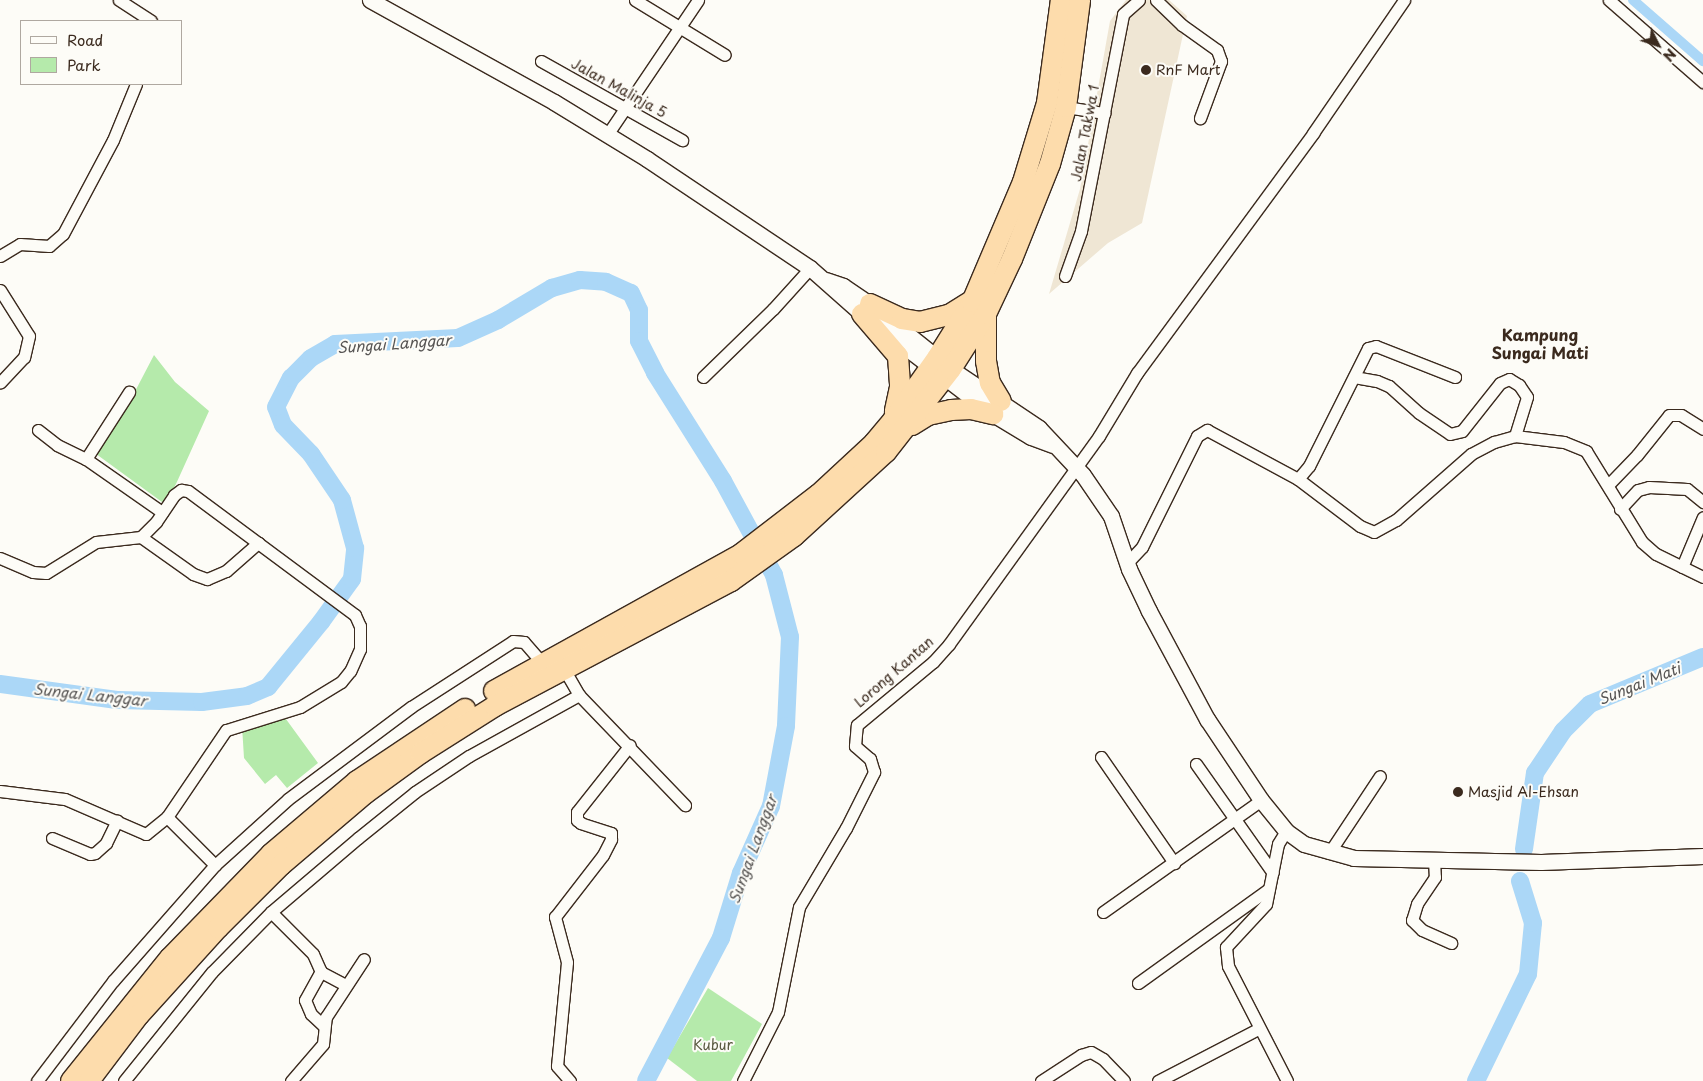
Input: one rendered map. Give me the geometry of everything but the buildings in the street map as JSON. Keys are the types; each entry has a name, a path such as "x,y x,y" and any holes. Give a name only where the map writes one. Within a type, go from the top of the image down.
{"highway":[{"path":"900,424 951,410 997,407 986,361 979,308 1032,156 1047,103 1061,0"},
{"path":"89,1081 139,1015 218,928 323,828 421,753 495,706 695,602 789,529 848,468 900,424 941,368 979,308 1039,192 1066,107 1080,0"},
{"path":"866,309 920,322 979,308"},
{"path":"866,309 898,356 900,424"},
{"path":"71,1081 176,951 265,860 313,816 411,742 543,664 747,560"}],"main road":[{"path":"370,0 607,135 826,280 843,286 866,309 941,368 997,407 1039,428 1076,468 1111,516 1127,563 1149,611 1208,719 1261,800 1286,831 1304,844 1329,853 1354,858 1551,862 1703,856"}],"street":[{"path":"119,0 149,20"},
{"path":"635,0 725,55"},
{"path":"607,135 698,0"},
{"name":"Jalan Takwa 1","path":"1065,276 1081,231 1123,14 1139,0"},
{"path":"1156,0 1217,50 1221,61 1200,118"},
{"path":"1076,468 1137,373 1267,199 1404,0"},
{"path":"1609,0 1703,82"},
{"name":"Jalan Malinja 5","path":"541,61 682,140"},
{"path":"0,256 20,244 49,246 63,234 113,140 136,85"},
{"path":"1066,107 1105,113"},
{"path":"703,377 773,309 810,268"},
{"path":"0,290 28,336 24,358 0,384"},
{"path":"1298,479 1309,466 1366,351 1372,346 1455,378"},
{"path":"1354,377 1377,380 1389,386 1419,413 1450,434 1462,431 1500,383 1509,379 1519,386 1527,397 1515,436"},
{"path":"86,459 130,392"},
{"path":"1608,485 1637,456 1669,415 1681,415 1703,429"},
{"path":"38,430 57,445 86,459 162,512"},
{"path":"1127,563 1142,547 1201,432 1212,431 1298,479 1360,526 1379,532 1457,464 1494,442 1515,436 1564,442 1580,447 1590,456 1620,509 1642,542 1682,568 1703,577"},
{"name":"Lorong Kantan","path":"742,1081 778,1012 799,908 846,828 874,772 870,758 855,746 857,725 933,662 949,644 1076,468"},
{"path":"1620,509 1638,490 1650,487 1687,489 1703,502"},
{"path":"0,558 40,574 96,542 142,536 174,495 181,490 188,491 330,595 348,610 360,626 360,649 350,671 341,682 300,706 226,730 167,817 146,834 117,820 49,795 0,791"},
{"path":"1682,568 1703,517"},
{"path":"142,536 193,574 207,579 226,571 258,543"},
{"path":"37,1081 113,981 215,865 268,816 330,766 497,650 519,640 543,664"},
{"path":"564,669 578,694 630,745 685,805"},
{"path":"128,1080 206,978 271,912 415,792 469,756 578,694"},
{"path":"570,1081 557,1066 567,962 555,918 603,855 611,839 611,833 577,820 576,812 630,745"},
{"path":"1101,757 1174,863"},
{"path":"1196,764 1273,873"},
{"path":"1329,853 1380,776"},
{"path":"1103,912 1236,820 1261,800"},
{"path":"167,817 215,865"},
{"path":"52,838 90,854 95,853 106,843 117,820"},
{"path":"1286,831 1278,844 1266,904 1226,947 1228,966 1258,1029 1287,1081"},
{"path":"1434,860 1435,877 1416,904 1412,920 1422,930 1451,943"},
{"path":"1138,983 1270,889"},
{"path":"271,912 313,954 321,972 345,985"},
{"path":"290,1081 323,1044 323,1025 345,985 364,959"},
{"path":"321,972 305,1000 311,1014 323,1025"},
{"path":"1158,1081 1258,1029"},
{"path":"1042,1081 1081,1055 1091,1052 1103,1058 1124,1081"}],"shaded area":[{"path":"1126,0 1169,0 1187,16 1142,223 1108,243 1049,294 1080,189 1110,21"}],"green space":[{"path":"154,355 175,382 209,411 176,484 167,500 162,502 92,451 130,401"},
{"path":"283,715 318,763 287,788 276,775 265,784 244,758 242,726"},
{"name":"Kubur","path":"708,988 762,1024 731,1081 697,1081 667,1058"}],"waterway":[{"path":"1633,0 1703,61"},
{"name":"Sungai Langgar","path":"0,684 117,700 202,702 247,696 268,687 321,622 352,579 355,548 342,500 311,454 283,425 276,407 291,378 311,358 335,344 458,338 498,320 552,288 580,280 606,282 631,293 639,310 639,341 655,373 723,481 774,575 790,637 786,726 771,806 741,873 721,938 646,1081"},
{"name":"Sungai Mati","path":"1524,849 1535,773 1563,731 1590,704 1703,657"},
{"name":"Sungai Mati","path":"1476,1081 1528,974 1533,923 1520,881"}],"place":[{"name":"RnF Mart","path":"1146,70"},
{"name":"Masjid Al-Ehsan","path":"1458,792"}],"district":[{"name":"Kampung Sungai Mati","path":"1540,343"}]}
